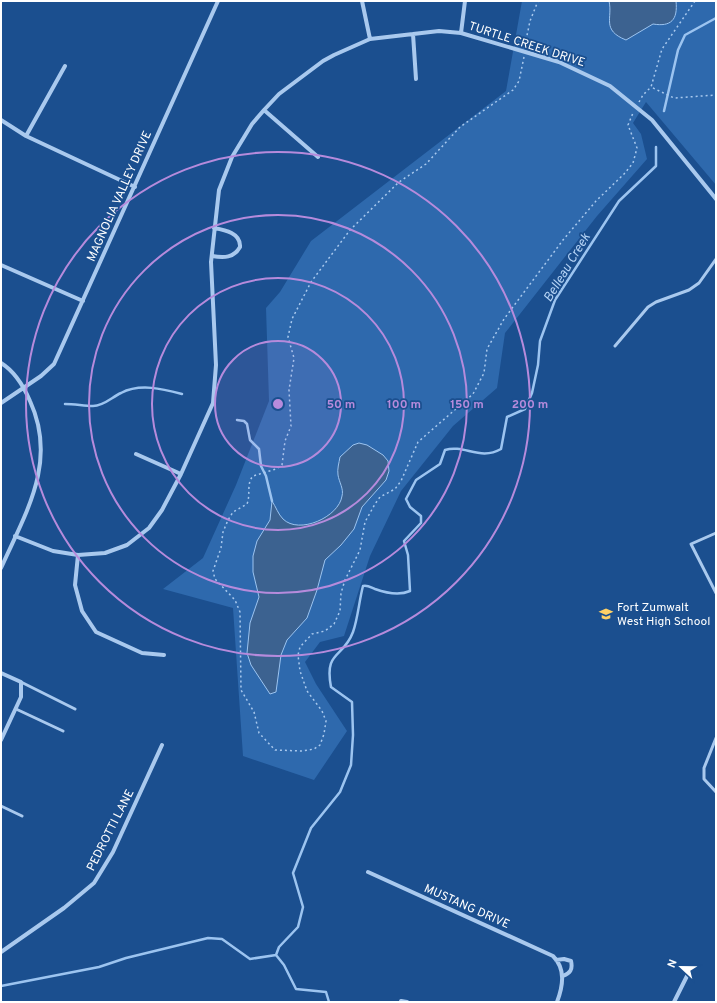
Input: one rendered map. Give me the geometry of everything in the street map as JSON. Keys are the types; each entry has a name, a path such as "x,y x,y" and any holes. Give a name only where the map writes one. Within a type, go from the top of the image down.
{"street":[{"name":"MAGNOLIA VALLEY DRIVE","path":"1,403 41,376 54,364 218,1"},
{"path":"362,1 370,39"},
{"path":"461,33 464,1"},
{"name":"TURTLE CREEK DRIVE","path":"15,536 53,551 78,555 105,553 127,545 149,528 162,510 181,474 213,403 216,365 213,328 212,256 219,190 232,157 252,124 279,94 323,61 370,39 439,31 461,33 559,62 610,86 652,120 716,199"},
{"path":"413,34 416,79"},
{"path":"26,136 65,66"},
{"path":"264,110 318,157"},
{"path":"1,120 26,136 135,187"},
{"path":"212,256 219,258 233,255 240,247 240,240 237,235 214,228"},
{"path":"1,265 83,301"},
{"path":"1,363 24,387 40,424 42,454 38,483 1,568"},
{"path":"136,454 181,474"},
{"path":"78,555 75,586 82,611 96,632 142,653 164,655"},
{"path":"1,673 21,682 21,697 1,740"},
{"name":"PEDROTTI LANE","path":"1,952 64,908 94,883 113,852 162,746"},
{"name":"MUSTANG DRIVE","path":"368,872 553,956 556,960 564,959 571,962 572,970 563,976 560,994 556,1002"},
{"path":"556,960 563,976"},
{"path":"674,1002 689,972"},
{"path":"401,1001 407,1002"}],"lane":[{"path":"615,346 648,307 656,302 689,290 699,283 716,259"},
{"path":"716,533 691,544 716,593"},
{"path":"21,682 75,709"},
{"path":"16,708 63,731"},
{"path":"716,738 704,768 704,779 716,792"},
{"path":"1,806 22,816"}],"path":[{"path":"538,1 526,34 525,52 519,81 513,90 460,127 426,164 399,182 350,230 311,282 292,319 288,337 294,358 289,390 291,426 285,441 282,465 270,471 253,476 249,482 247,504 234,512 228,520 223,532 221,548 213,572 215,579 234,600 240,612 242,690 254,712 259,733 275,750 286,752 314,749 320,745 324,734 326,721 322,711 307,691 300,671 298,655 300,647 312,634 325,631 334,624 340,611 341,593 345,580 360,550 365,522 375,504 380,497 395,489 401,480 418,442 473,394 484,372 487,349 504,319 563,240 596,201 624,174 633,163 637,148 628,125 643,95 651,87 662,49 695,1"},
{"path":"651,87 673,97 716,95"}],"shaded area":[{"path":"522,1 716,1 716,185 646,102 633,123 641,134 647,159 597,216 505,333 497,388 453,426 401,491 370,556 344,636 320,642 305,662 316,684 347,731 314,780 243,756 233,608 163,589 203,558 236,485 269,401 266,308 280,292 311,241 506,91"},
{"path":"609,1 676,1 676,13 672,21 669,23 659,25 653,24 626,40 613,32 611,28"},
{"path":"359,443 367,445 383,455 388,461 389,471 386,480 362,507 354,529 341,545 325,560 317,590 307,618 287,640 281,655 276,692 270,694 251,665 247,653 250,623 259,597 253,572 253,556 257,541 270,520 272,501 283,519 290,523 299,525 317,521 334,511 342,496 342,488 338,473 340,457 353,445"}],"waterway":[{"name":"Belleau Creek","path":"664,111 678,50 685,35 716,18"},
{"name":"Belleau Creek","path":"276,955 279,947 298,927 303,907 293,873 311,828 340,792 351,765 353,735 352,702 331,687 330,667 332,660 349,641 353,632 363,586 368,586 388,593 406,593 410,591 408,555 404,541 421,523 421,516 410,507 406,499 416,480 440,464 445,450 459,449 486,453 501,449 507,417 525,409 532,393 538,365 540,341 555,300 619,201 656,166 656,147"},
{"path":"65,404 97,406 121,393 136,388 152,388 182,394"},
{"path":"237,420 244,421 247,424 250,440 259,449 261,466 266,476 272,501"},
{"path":"1,986 99,967 126,958 208,938 222,939 250,959 276,955"},
{"name":"Belleau Creek","path":"276,955 284,965 296,989 326,992 329,1002"}],"place":[{"name":"Fort Zumwalt West High School","path":"606,614"}]}
